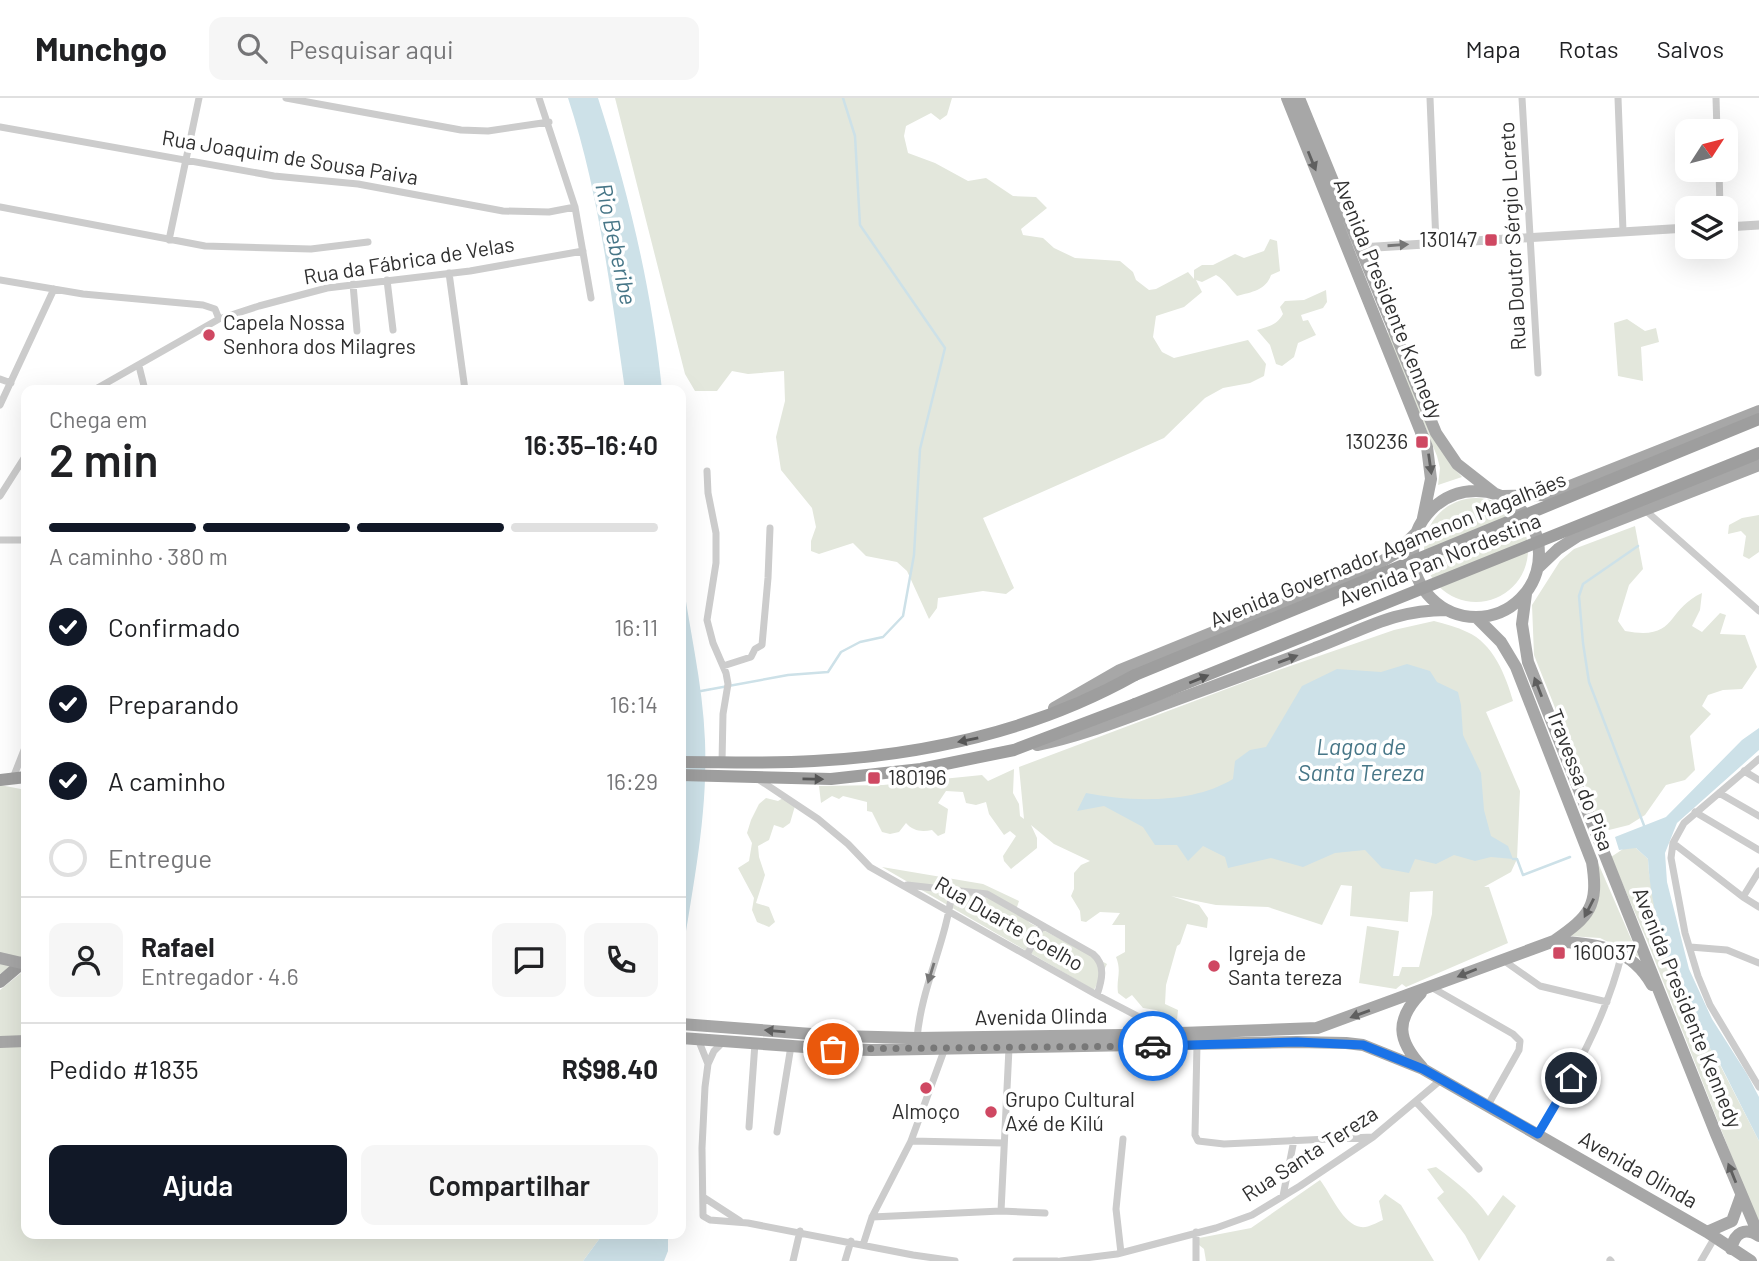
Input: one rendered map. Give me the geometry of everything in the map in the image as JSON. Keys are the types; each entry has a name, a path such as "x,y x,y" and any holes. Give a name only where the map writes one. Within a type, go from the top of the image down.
{"highway":[{"name":"Avenida Governador Agamenon Magalhães","path":"686,762 721,766 882,755 985,736 1102,694 1135,675 1759,419"},
{"name":"Avenida Pan Nordestina","path":"1135,704 1759,453"},
{"name":"Avenida Governador Agamenon Magalhães","path":"686,774 721,766 755,777 831,779 921,769 1014,750 1135,704"},
{"path":"0,982 21,966"}],"main road":[{"name":"Avenida Presidente Kennedy","path":"1287,98 1427,447 1432,469 1423,518"},
{"name":"Avenida Presidente Kennedy","path":"1299,98 1436,433 1457,464 1498,494"},
{"name":"Avenida Pan Nordestina","path":"1498,494 1546,495 1759,411"},
{"name":"Avenida Pan Nordestina","path":"1538,568 1558,549 1578,537 1759,465"},
{"path":"1474,490 1498,494 1522,510 1535,531 1540,555 1538,568 1526,594 1499,613 1476,617 1447,610 1427,594 1420,583 1413,558 1417,532 1423,518 1437,504 1454,494 1474,490"},
{"name":"Avenida Governador Agamenon Magalhães","path":"1033,720 1120,670 1369,569 1396,553 1417,532"},
{"name":"Avenida Presidente Kennedy","path":"1526,594 1522,624 1528,662 1759,1236"},
{"name":"Avenida Governador Agamenon Magalhães","path":"1014,750 1055,741 1118,721 1391,617 1425,610 1447,610"},
{"name":"Travessa do Pisa","path":"1476,617 1501,642 1516,667 1588,851 1595,883 1590,910 1573,928 1554,941"},
{"path":"1554,941 1602,946 1622,953 1648,978 1667,1010"},
{"name":"Avenida Olinda","path":"690,1038 833,1049 1169,1032 1286,1031 1317,1028 1554,941"},
{"path":"0,958 21,961"},
{"path":"1423,1069 1408,1048 1402,1027 1404,1014 1428,989"},
{"name":"Avenida Olinda","path":"686,1024 945,1048 1346,1043 1377,1049 1423,1069 1488,1105 1751,1261"},
{"path":"0,1042 21,1041"},
{"path":"1711,1235 1732,1221 1741,1196"},
{"path":"1731,1248 1735,1237 1742,1232 1752,1232 1759,1236"}],"street":[{"path":"169,240 199,98"},
{"path":"286,98 461,130 488,131 549,122"},
{"path":"539,98 575,207 591,298"},
{"path":"1430,98 1436,243"},
{"name":"Rua Doutor Sérgio Loreto","path":"1522,98 1538,373"},
{"path":"1618,98 1623,231"},
{"path":"1716,98 1717,119"},
{"name":"Rua Joaquim de Sousa Paiva","path":"0,127 274,177 358,184 503,211 550,212 575,207"},
{"path":"0,207 205,246 305,249 368,242"},
{"path":"1738,226 1759,225"},
{"path":"1360,248 1675,229"},
{"name":"Rua da Fábrica de Velas","path":"103,385 219,319 327,288 449,273 583,251"},
{"path":"449,273 465,385"},
{"path":"0,280 83,294 203,305 215,309 219,319"},
{"path":"387,280 393,330"},
{"path":"353,284 357,331"},
{"path":"0,405 54,289"},
{"path":"139,366 144,385"},
{"path":"0,379 10,383"},
{"path":"0,496 21,463"},
{"path":"707,471 708,493 716,533 716,563 707,620 728,687 723,714 721,766"},
{"path":"1644,510 1759,611"},
{"path":"723,666 751,657 755,649 762,645 770,528"},
{"path":"0,540 21,540"},
{"path":"13,778 21,758"},
{"path":"1759,759 1684,823 1672,842 1671,858 1685,933 1698,976 1710,1005 1759,1087"},
{"path":"1744,771 1759,780"},
{"name":"Rua Duarte Coelho","path":"755,777 818,819 848,844 865,863 1097,995 1169,1032"},
{"path":"1719,793 1759,816"},
{"path":"1695,812 1759,850"},
{"path":"1672,842 1759,907"},
{"path":"1743,897 1759,871"},
{"name":"Rua Duarte Coelho","path":"903,885 988,894 1098,958 1102,981 1097,995"},
{"path":"917,1044 924,995 950,910 953,890"},
{"path":"1027,955 1042,926"},
{"path":"1690,947 1727,950 1759,963"},
{"path":"1538,1134 1571,1078 1607,1002 1622,953"},
{"path":"1502,959 1540,986 1607,1002"},
{"path":"1428,989 1513,1034 1520,1041 1519,1050 1488,1105"},
{"path":"690,1038 708,1064"},
{"path":"724,1041 714,1051 708,1064 704,1107 702,1214 710,1220 800,1231 955,1261"},
{"path":"749,1127 755,1043"},
{"path":"1197,1045 1195,1135 1198,1141 1224,1144 1373,1137"},
{"path":"777,1132 791,1046"},
{"path":"863,1245 872,1217 911,1141 945,1048"},
{"path":"1001,1211 1010,1048"},
{"name":"Rua Santa Tereza","path":"1016,1261 1116,1256 1231,1224 1252,1215 1373,1137 1442,1079"},
{"path":"1416,1102 1479,1169"},
{"path":"1116,1256 1116,1209 1123,1139"},
{"path":"1283,1196 1294,1140"},
{"path":"911,1141 1004,1143"},
{"path":"703,1197 741,1222"},
{"path":"872,1217 1001,1211 1045,1213"},
{"path":"793,1261 800,1231"},
{"path":"1196,1233 1196,1261"},
{"path":"1701,1261 1711,1235"},
{"path":"845,1261 851,1241"}],"shaded area":[{"path":"615,98 952,98 947,115 940,120 931,113 906,126 904,136 908,153 935,163 968,181 986,178 1013,196 1036,197 1047,208 1021,229 1023,235 1043,238 1054,248 1075,258 1120,261 1133,272 1136,280 1149,290 1188,272 1194,279 1194,270 1202,265 1213,265 1235,254 1244,258 1264,251 1270,239 1277,241 1280,271 1271,275 1266,284 1253,292 1237,296 1216,275 1202,282 1196,280 1202,292 1184,307 1156,316 1153,337 1162,352 1174,358 1248,340 1266,364 1264,376 1250,383 1223,388 1205,398 1164,438 983,518 1014,588 1006,594 983,591 938,598 937,608 929,619 907,571 897,562 866,556 853,543 819,554 811,551 816,527 812,508 781,470 776,437 785,401 784,371 748,374 732,371 717,391 695,391 685,374"},
{"path":"1326,290 1327,302 1323,308 1301,315 1303,321 1308,320 1316,335 1298,343 1294,357 1282,366 1276,364 1270,345 1257,330 1278,321 1283,314 1280,307 1285,301 1304,300"},
{"path":"1627,319 1645,331 1656,328 1659,342 1641,347 1643,381 1618,376 1614,323"},
{"path":"1391,332 1450,464 1462,477 1438,485 1440,468 1437,456 1387,334"},
{"path":"1476,498 1496,502 1513,513 1524,530 1528,550 1524,570 1513,587 1496,598 1476,602 1456,598 1439,587 1428,570 1424,550 1428,530 1439,513 1456,502"},
{"path":"1759,515 1759,552 1749,559 1743,556 1746,536 1741,531 1728,534 1729,525 1742,518"},
{"path":"1635,526 1643,569 1629,585 1618,621 1625,631 1642,633 1663,628 1690,600 1702,593 1700,610 1692,626 1702,632 1720,613 1726,615 1720,634 1745,635 1757,667 1742,689 1723,690 1708,695 1702,706 1711,714 1690,736 1695,770 1685,780 1666,785 1645,815 1629,825 1609,830 1593,811 1583,778 1534,655 1532,605 1560,561 1574,549"},
{"path":"1434,621 1463,630 1484,644 1497,661 1510,691 1513,701 1486,712 1520,791 1517,859 1511,872 1484,887 1489,887 1508,943 1406,987 1402,984 1396,989 1359,983 1367,926 1399,931 1393,976 1399,976 1402,967 1419,967 1432,914 1433,891 1410,892 1408,922 1350,916 1352,886 1341,885 1322,925 1268,907 1216,905 1171,896 1199,905 1208,918 1207,928 1187,924 1177,946 1166,985 1165,1004 1178,1010 1177,1020 1156,1010 1143,1008 1132,995 1126,999 1118,993 1119,967 1116,957 1125,952 1125,925 1112,925 1120,913 1100,912 1086,922 1081,921 1080,911 1071,896 1074,873 1081,865 1090,861 1054,844 1031,825 1037,838 1037,848 1011,869 1003,856 1016,836 1010,831 1004,835 989,814 986,802 976,805 966,803 963,792 946,791 938,803 948,809 945,833 938,836 932,830 917,830 906,823 899,832 882,832 872,812 867,811 867,802 832,796 821,803 819,786 883,785 982,775 988,781 1014,769 1013,793 1019,804 1020,816 1024,819 1019,767 1253,679 1394,630"},
{"path":"0,785 21,789 21,959 0,974"},
{"path":"766,798 778,801 783,798 795,806 790,823 783,828 774,825 769,840 758,846 765,875 756,903 769,907 775,922 769,927 757,922 752,910 754,898 738,868 749,861 752,843 747,833 759,804"},
{"path":"1626,847 1636,848 1648,859 1663,942 1679,989 1759,1141 1759,1226 1648,943 1611,857"},
{"path":"1595,856 1639,957 1600,938 1569,936 1590,918"},
{"path":"882,867 983,884 1019,901 1016,910 1030,923 1107,964 1094,990"},
{"path":"21,973 21,1037 0,1038 0,990"},
{"path":"0,1046 21,1047 21,1239 599,1239 583,1261 0,1261"},
{"path":"1436,1167 1471,1195 1488,1216 1503,1195 1516,1206 1479,1261 1465,1235 1437,1198 1444,1192 1427,1169"},
{"path":"1320,1180 1343,1215 1361,1227 1383,1220 1379,1201 1385,1194 1401,1205 1434,1261 1206,1261 1199,1238 1251,1228"}],"water":[{"name":"Rio Beberibe","path":"568,98 598,98 638,242 661,385 624,385 596,206"},
{"path":"686,600 705,741 704,798 686,931"},
{"name":"Lagoa de Santa Tereza","path":"1407,664 1430,671 1437,682 1458,692 1463,735 1481,773 1484,810 1491,836 1508,846 1513,859 1491,857 1475,861 1454,855 1436,864 1415,859 1409,873 1382,868 1365,850 1335,853 1303,867 1271,858 1228,868 1225,857 1203,846 1188,861 1177,845 1155,845 1143,827 1104,806 1077,811 1086,793 1161,799 1181,797 1217,787 1233,779 1235,761 1250,750 1266,747 1302,686 1337,669 1381,672"},
{"path":"1759,728 1759,750 1677,823 1665,853 1667,882 1689,969 1712,1019 1759,1097 1759,1141 1720,1064 1697,1028 1679,989 1658,923 1648,859 1636,848 1619,850 1615,837 1666,817 1742,740"},
{"path":"599,1239 668,1239 668,1251 664,1261 583,1261"}],"waterway":[{"path":"701,691 788,675 828,672 841,652 860,642 883,637 903,616 914,555 920,449 945,348 860,225 855,136 843,98"},
{"path":"1638,546 1583,584 1579,596 1589,682 1645,828"},
{"path":"1513,859 1517,859 1523,875 1570,857"}],"way so far":[{"path":"833,1049 1153,1046"}],"place":[{"name":"130147","path":"1491,240"},
{"name":"Capela Nossa Senhora dos Milagres","path":"209,335"},
{"name":"130236","path":"1422,442"},
{"name":"180196","path":"874,778"},
{"name":"160037","path":"1559,953"},
{"name":"Igreja de Santa tereza","path":"1214,966"},
{"name":"Almoço","path":"926,1088"},
{"name":"Grupo Cultural Axé de Kilú","path":"991,1112"}],"route":[{"path":"1153,1046 1297,1042 1363,1045 1423,1069 1538,1134 1571,1078"}]}
